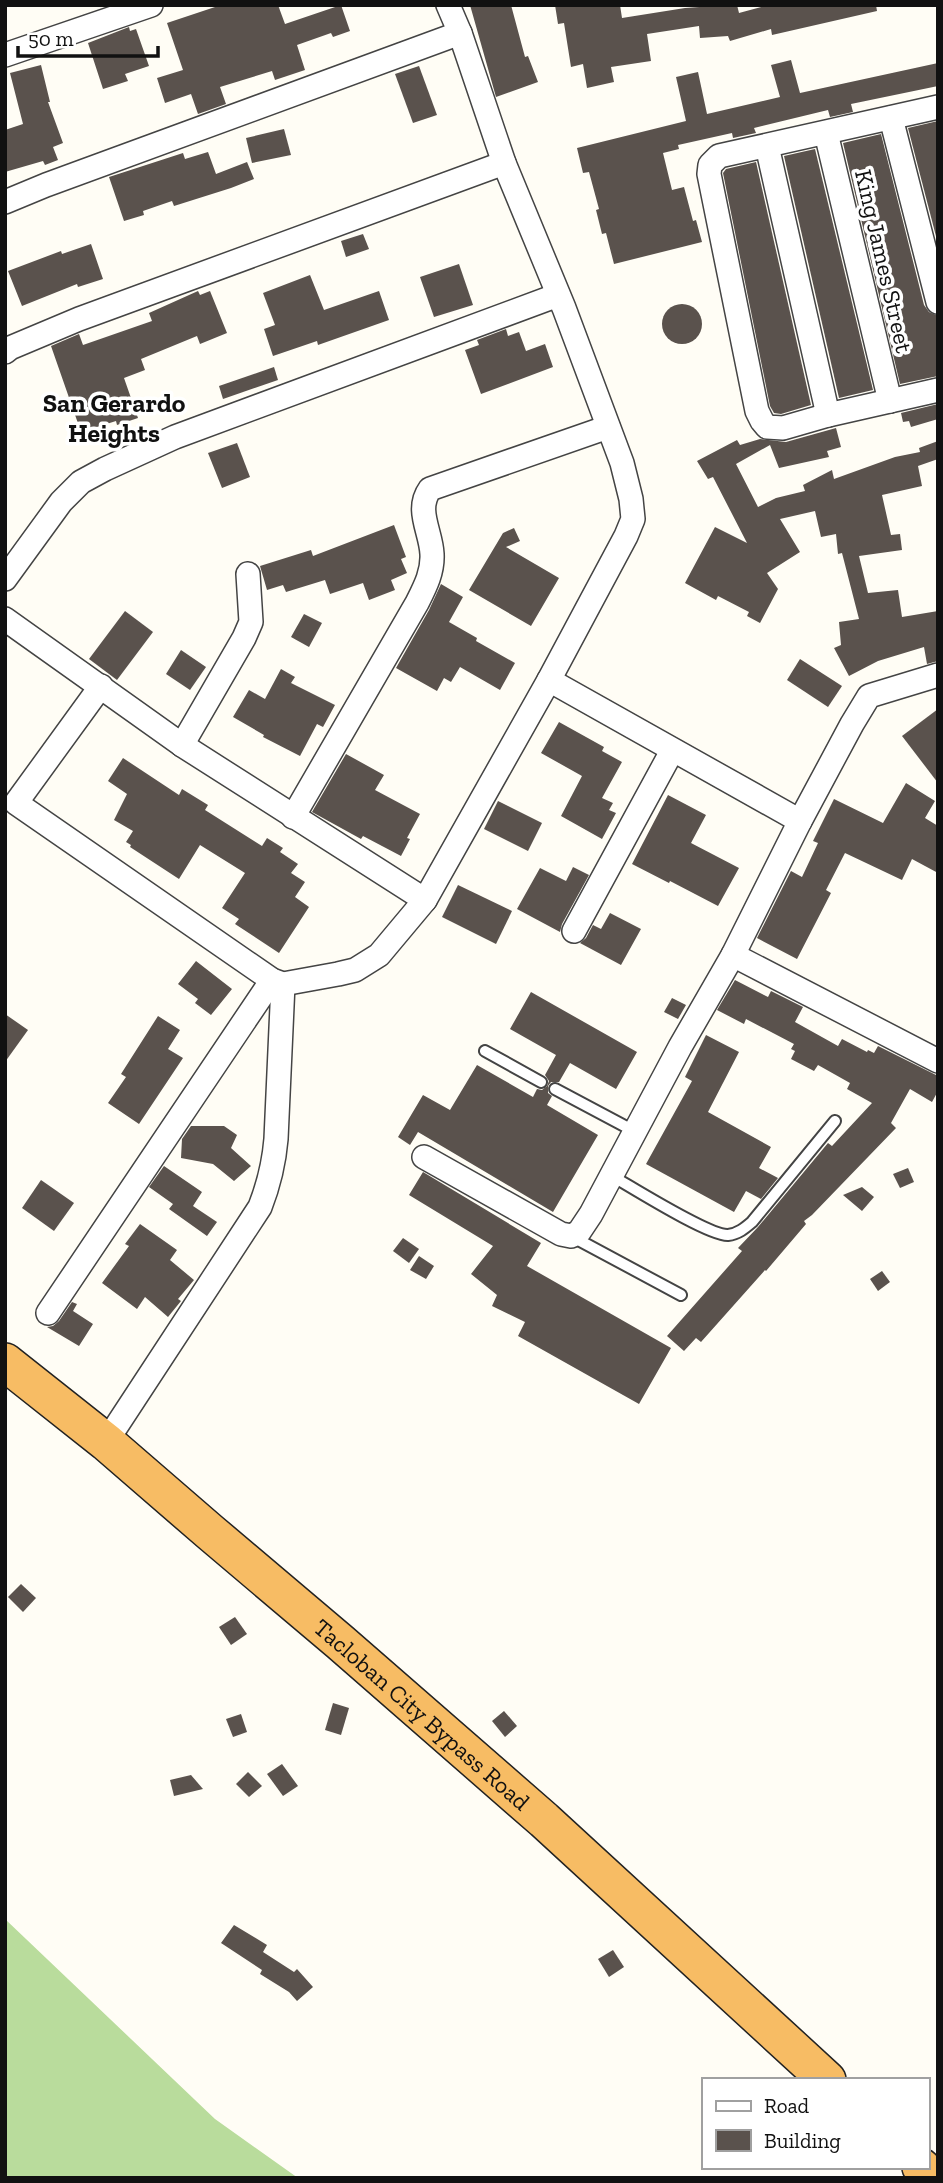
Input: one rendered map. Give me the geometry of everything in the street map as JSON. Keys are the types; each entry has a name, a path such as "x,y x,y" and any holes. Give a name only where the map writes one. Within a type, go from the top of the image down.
{"highway":[{"name":"Tacloban City Bypass Road","path":"5,1362 106,1442 544,1820 825,2078"}],"street":[{"path":"5,55 151,5"},
{"path":"101,685 16,803 278,982 355,970 379,955 425,900 614,559 633,519 622,463 504,163 448,5"},
{"path":"5,202 460,33"},
{"path":"938,107 719,156 710,165 709,174 757,411 767,427 783,428 938,390"},
{"path":"891,118 938,302"},
{"name":"King James Street","path":"826,133 890,401"},
{"path":"767,146 828,415"},
{"path":"5,352 79,319 504,163"},
{"path":"5,579 61,502 81,482 105,469 175,437 558,295"},
{"path":"293,817 417,603 430,575 432,554 422,508 429,489 608,427"},
{"path":"182,745 251,622 248,574"},
{"path":"5,619 182,745 425,900"},
{"path":"549,680 800,821"},
{"path":"424,1157 561,1234 571,1236 579,1232 733,955 800,821 869,696 935,681"},
{"path":"574,931 672,751"},
{"path":"733,955 938,1061"},
{"path":"48,1313 278,982"},
{"path":"106,1442 260,1207 269,1185 276,1139 278,982"}],"lane":[{"path":"485,1051 541,1082"},
{"path":"555,1089 634,1132"},
{"path":"612,1175 700,1225 725,1235 736,1234 752,1222 835,1121"},
{"path":"571,1236 681,1295"}],"green space":[{"path":"5,1919 215,2119 298,2178 5,2178"}],"building":[{"path":"221,5 278,5 285,24 341,5 350,31 333,37 331,33 297,45 305,70 275,80 272,71 220,87 226,104 198,114 191,94 165,103 157,78 183,70 167,23"},
{"path":"470,5 511,5 525,57 528,56 538,82 496,97"},
{"path":"555,5 620,5 622,18 685,8 728,5 737,5 739,13 769,5 876,5 877,11 772,35 771,29 730,41 728,36 700,38 699,26 647,34 651,61 611,67 614,82 587,88 583,64 571,67 564,23 558,24"},
{"path":"129,27 130,31 136,29 149,66 125,74 128,81 103,89 88,43"},
{"path":"791,60 800,93 938,63 938,86 851,104 853,112 830,117 828,110 754,128 756,133 733,138 732,133 678,145 679,149 663,153 672,190 684,187 702,242 614,264 606,233 602,234 596,210 599,209 589,172 583,173 577,148 686,121 676,77 698,72 707,114 780,97 771,65"},
{"path":"41,65 48,102 63,143 53,147 58,160 45,165 43,161 5,172 5,130 23,124 10,73"},
{"path":"419,66 437,115 413,123 395,74"},
{"path":"938,121 938,244 908,128"},
{"path":"284,129 291,155 252,163 246,138"},
{"path":"881,134 924,305 929,312 938,316 938,376 900,384 843,143"},
{"path":"815,149 873,390 839,398 784,156"},
{"path":"208,152 216,174 247,162 254,179 174,206 172,201 143,211 144,215 124,221 109,177 183,153 185,159"},
{"path":"756,162 811,405 781,414 774,413 770,406 723,173 726,169"},
{"path":"363,234 369,249 346,257 341,241"},
{"path":"91,244 103,279 78,287 77,284 22,306 8,271 61,251 62,254"},
{"path":"459,264 473,305 434,317 420,277"},
{"path":"310,275 324,310 379,291 389,320 318,345 317,341 273,356 264,329 275,325 263,293"},
{"path":"198,291 200,295 210,291 227,333 200,344 197,336 141,359 145,370 124,378 138,418 117,425 116,421 81,432 51,346 79,334 83,345 152,321 149,313"},
{"path":"682,304 690,305 696,310 701,316 701,332 696,338 690,343 682,344 674,343 668,338 663,332 662,324 663,316 668,310 674,305"},
{"path":"506,329 508,336 519,332 526,351 545,344 553,367 481,394 465,350 479,345 477,340"},
{"path":"274,367 278,380 223,399 219,386"},
{"path":"938,404 938,419 911,427 909,421 903,422 901,413"},
{"path":"836,428 841,447 827,451 829,457 779,468 770,445 736,464 758,507 776,498 805,491 803,485 832,470 834,479 895,457 920,452 919,448 938,441 938,459 918,466 922,486 882,495 891,535 900,534 902,550 859,556 868,593 898,590 902,617 938,611 938,661 927,664 924,647 878,661 849,676 834,648 841,645 839,622 859,619 842,553 838,554 836,534 821,537 815,511 780,519 800,552 767,573 778,589 760,623 747,616 749,612 718,596 716,600 685,583 715,527 747,543 713,477 708,479 697,461 737,440 740,445 760,439 786,442"},
{"path":"237,443 250,477 222,488 208,453"},
{"path":"394,525 406,557 401,559 407,573 391,580 395,590 369,600 363,583 330,594 325,580 286,592 283,585 267,590 260,566 311,550 313,556"},
{"path":"514,528 520,541 506,547 559,578 531,626 469,590 503,533"},
{"path":"441,584 463,597 449,622 515,663 500,690 460,667 451,682 444,678 437,691 396,668"},
{"path":"125,611 153,632 117,680 89,659"},
{"path":"304,614 322,623 309,647 291,637"},
{"path":"181,650 206,667 190,690 166,674"},
{"path":"800,659 842,686 828,707 787,680"},
{"path":"281,669 295,677 291,683 335,705 323,727 317,724 300,756 263,737 264,735 233,717 249,690 265,699"},
{"path":"938,709 938,783 902,736"},
{"path":"559,722 604,747 602,751 622,762 602,798 613,803 609,810 616,813 602,839 561,816 582,776 541,753"},
{"path":"346,754 384,775 375,790 420,814 401,856 363,836 361,839 312,812"},
{"path":"123,758 179,795 182,789 208,805 205,810 262,846 267,838 283,848 280,852 298,864 291,873 305,882 295,897 309,907 279,953 235,924 239,919 222,908 245,873 200,845 179,879 126,842 133,831 114,820 127,794 108,781"},
{"path":"906,783 935,801 925,818 938,826 938,873 912,859 902,880 845,853 826,890 831,893 797,959 757,938 791,871 802,877 818,843 813,841 834,799 883,823"},
{"path":"668,795 706,815 691,843 739,868 718,906 632,864"},
{"path":"498,801 542,823 528,851 484,829"},
{"path":"573,867 589,875 560,932 517,909 540,868 566,881"},
{"path":"458,885 512,911 496,944 442,917"},
{"path":"610,913 641,929 621,965 580,943 593,925 601,929"},
{"path":"196,961 232,989 211,1015 195,1003 198,999 178,984"},
{"path":"735,980 768,997 771,991 803,1007 795,1022 838,1046 842,1039 874,1053 878,1046 938,1076 938,1091 932,1102 910,1089 891,1123 896,1128 804,1221 806,1224 766,1271 701,1342 696,1338 684,1351 667,1336 742,1251 738,1248 828,1143 832,1146 872,1103 847,1089 850,1083 818,1065 814,1071 791,1059 795,1051 791,1049 794,1044 746,1019 744,1024 717,1010"},
{"path":"531,992 637,1052 616,1089 570,1063 559,1082 551,1082 548,1086 548,1093 552,1096 547,1105 598,1135 553,1212 418,1132 410,1145 398,1137 423,1095 450,1110 477,1065 533,1097 537,1089 542,1090 547,1086 549,1081 545,1075 556,1055 510,1029"},
{"path":"672,998 686,1005 678,1019 664,1012"},
{"path":"5,1014 28,1030 5,1062"},
{"path":"158,1016 180,1030 168,1049 183,1058 139,1124 108,1103 126,1077 121,1074"},
{"path":"706,1035 739,1052 708,1112 771,1147 759,1168 778,1178 761,1199 746,1191 734,1212 646,1164 692,1081 685,1077"},
{"path":"191,1126 224,1126 237,1135 231,1148 251,1166 234,1181 213,1164 181,1158 182,1139"},
{"path":"164,1166 202,1192 193,1206 217,1222 207,1236 169,1209 173,1204 149,1187"},
{"path":"908,1168 914,1182 900,1188 893,1174"},
{"path":"423,1172 541,1243 527,1266 671,1348 639,1404 518,1336 525,1322 492,1306 497,1295 471,1274 493,1246 409,1195"},
{"path":"41,1180 74,1203 54,1231 22,1208"},
{"path":"862,1187 874,1197 862,1211 843,1195"},
{"path":"140,1224 177,1250 170,1260 194,1280 178,1299 181,1301 168,1317 145,1297 137,1309 102,1283 129,1246 125,1244"},
{"path":"403,1238 419,1249 409,1263 393,1251"},
{"path":"419,1256 434,1266 426,1279 410,1270"},
{"path":"882,1271 890,1282 878,1291 870,1279"},
{"path":"72,1302 77,1304 73,1311 93,1324 79,1346 47,1327 59,1321"},
{"path":"21,1584 36,1598 23,1612 8,1597"},
{"path":"235,1617 247,1634 231,1645 219,1627"},
{"path":"333,1703 349,1708 341,1735 325,1730"},
{"path":"504,1711 517,1726 505,1737 492,1721"},
{"path":"241,1714 247,1732 233,1737 226,1719"},
{"path":"282,1764 298,1786 283,1796 267,1774"},
{"path":"248,1772 262,1786 249,1797 236,1784"},
{"path":"191,1775 203,1789 174,1796 170,1780"},
{"path":"234,1925 267,1945 263,1952 294,1972 297,1969 313,1987 297,2001 289,1992 260,1974 262,1970 221,1943"},
{"path":"613,1950 624,1967 609,1977 598,1959"}],"district":[{"name":"San Gerardo Heights","path":"114,418"}]}
